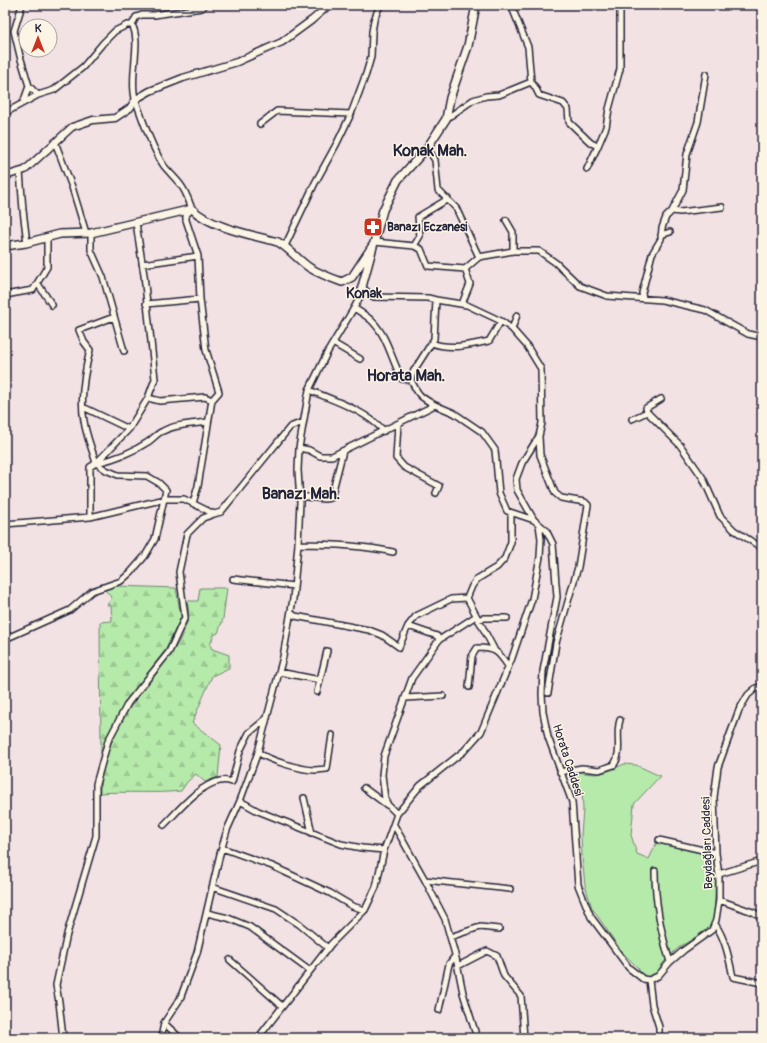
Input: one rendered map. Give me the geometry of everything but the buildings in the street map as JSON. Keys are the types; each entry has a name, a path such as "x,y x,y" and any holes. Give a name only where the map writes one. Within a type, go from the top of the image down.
{"main road":[{"path":"362,287 383,210 398,180 427,148 446,119 450,98 468,46 476,5"},
{"path":"5,246 27,243 60,234 88,233 192,209 199,216 216,224 278,242 285,246 310,268 327,277 342,282 352,277 375,242"}],"street":[{"path":"22,5 14,31 29,86 38,96"},
{"path":"132,25 136,18 142,15 154,16 202,8 205,5"},
{"path":"5,176 25,170 72,127 93,120 115,118 130,108 136,99 150,91 183,78 237,62 282,42 312,20 328,5"},
{"path":"285,246 315,183 351,114 371,57 372,32 379,5"},
{"path":"511,5 528,47 531,82 539,95 563,103 568,109 568,122 591,143 598,146"},
{"path":"587,170 606,127 609,109 620,69 620,5"},
{"path":"5,112 54,90 83,67 115,31 127,25 132,25"},
{"path":"132,25 135,30 136,41 133,66 133,88 136,99 149,136 163,165 181,185 192,209 186,216 186,220 198,256 200,299 206,350 219,392 212,400 198,486 193,503"},
{"path":"643,298 642,293 652,254 661,239 666,217 672,211 683,190 687,154 698,122 706,74"},
{"path":"446,119 473,100 486,96 499,95 531,82"},
{"path":"23,104 29,86"},
{"path":"260,124 277,111 351,114"},
{"path":"55,142 88,233 91,250 103,277 124,351"},
{"path":"427,148 435,160 438,190 456,208 479,257"},
{"path":"20,172 22,210 27,243"},
{"path":"414,246 420,236 418,217 448,199"},
{"path":"672,211 680,212 722,207"},
{"path":"506,220 513,232 513,251"},
{"path":"90,517 90,467 96,463 129,429 148,398 155,379 136,223"},
{"path":"661,235 670,232"},
{"path":"5,294 33,290 38,284 47,267 47,237"},
{"path":"375,242 421,248 428,266 465,269 479,257 513,251 539,251 556,263 580,286 607,296 662,300 705,310 748,334 762,337"},
{"path":"142,264 198,256"},
{"path":"462,304 470,284 465,269"},
{"path":"38,284 52,305"},
{"path":"161,1038 164,1024 180,999 197,953 227,830 240,801 258,752 283,657 294,586 298,544 299,448 309,390 333,343 360,297 362,287"},
{"path":"362,287 373,297"},
{"path":"360,297 428,298 467,305 501,321 512,330 527,346 541,369 542,423 539,436 540,455 555,493 561,498 585,502 588,505 585,532 578,567 556,643 548,693"},
{"path":"146,304 200,299"},
{"path":"436,300 434,339 413,372 411,380 416,392 422,398 454,413 482,432 495,450 499,492 507,511 511,514 534,520"},
{"path":"354,308 372,320 385,338 396,369 402,378 411,380"},
{"path":"512,330 517,315"},
{"path":"5,639 70,610 92,591 121,581 145,556 155,539 166,490 160,483 147,476 118,475 106,470 96,463 84,422 83,407 87,362 90,350 84,342 79,330 114,317"},
{"path":"432,343 440,347 472,345 489,341 501,321"},
{"path":"333,343 360,359"},
{"path":"309,390 353,408 376,422 384,431"},
{"path":"148,398 160,401 205,397 212,400"},
{"path":"647,412 646,408 661,399"},
{"path":"299,448 309,450 320,456 332,456 435,405"},
{"path":"83,407 129,429"},
{"path":"632,419 647,412"},
{"path":"647,412 680,445 703,478 720,516 734,530 762,548"},
{"path":"96,463 107,461 134,449 148,442 162,431 174,427 208,422"},
{"path":"64,1038 56,986 67,934 96,836 96,784 108,741 128,703 169,652 185,617 179,572 187,534 203,518 221,512 290,427 303,422"},
{"path":"398,424 396,458 404,466 439,486 436,493"},
{"path":"534,520 517,490 516,479 522,463 539,436"},
{"path":"299,496 324,499 331,498 343,451"},
{"path":"5,524 90,517 165,499 184,499 214,514"},
{"path":"508,666 500,653 494,649 467,598 477,579 497,567 505,558 511,542 511,514"},
{"name":"Horata Caddesi","path":"534,520 546,530 553,544 557,597 543,672 543,712 548,737 572,802 578,885 591,917 629,968 643,979 649,980"},
{"path":"258,1038 328,948 365,910 376,887 384,850 397,814 420,786 464,751 481,732 508,666 532,599 540,557 541,539 539,525"},
{"path":"298,544 331,544 370,547 393,552"},
{"path":"233,579 294,586"},
{"path":"290,613 295,616 369,630 382,635 399,647 408,626 416,616 451,600 467,598"},
{"path":"388,805 385,799 382,775 384,756 412,678 438,640 477,618 507,618"},
{"path":"408,626 437,636 438,640"},
{"path":"469,687 472,656 477,648 494,649"},
{"path":"318,692 327,651"},
{"path":"279,672 320,680"},
{"name":"Beydağları Caddesi","path":"715,924 719,900 719,874 716,853 714,797 718,767 739,710 748,695 756,688 762,687"},
{"path":"405,698 443,696"},
{"path":"164,825 190,799 206,786 220,780 232,782 240,752 250,733 267,718"},
{"path":"560,772 582,768 598,770 614,765 619,754 618,730 620,720"},
{"path":"258,752 263,756 298,767 314,770 327,769 332,735"},
{"path":"364,788 388,805 397,814"},
{"path":"304,798 312,833"},
{"path":"240,801 258,811 341,844 384,850"},
{"path":"394,825 445,919 458,966 463,993 477,1038"},
{"path":"659,840 716,853"},
{"path":"222,848 272,866 352,906 365,910"},
{"path":"719,874 762,861"},
{"path":"655,871 655,892 664,942 670,962"},
{"path":"425,880 510,889"},
{"path":"212,887 276,909 300,925 328,948"},
{"path":"719,900 753,912 762,917"},
{"path":"207,913 228,918 250,927 310,970"},
{"path":"659,1038 659,1027 652,1005 649,980 658,976 670,962 684,950 712,930 715,924 720,931 728,952 733,977 762,983"},
{"path":"450,937 480,927 499,930"},
{"path":"458,966 487,951 497,956 504,976 520,996 524,1038"},
{"path":"439,1010 449,964 455,956"},
{"path":"230,960 282,1006"},
{"path":"164,1024 180,1038"}],"green space":[{"path":"117,586 176,588 181,617 166,649 126,701 106,738 101,752 100,622 112,621 111,605 107,605 112,598 105,590"},
{"path":"200,588 227,588 223,619 218,633 214,635 210,645 212,649 229,655 229,668 212,676 192,723 221,745 218,777 205,782 196,774 187,782 181,791 100,793 100,783 105,761 119,727 138,697 163,666 178,644 189,617 187,601 198,601"},
{"path":"624,764 636,765 660,776 634,804 631,835 637,854 649,859 657,842 712,856 716,872 714,918 709,929 678,948 663,963 656,974 651,977 646,977 641,974 638,968 622,952 592,908 585,885 581,835 583,810 582,789 572,774 576,771 596,774 611,770"}],"place":[{"name":"Banazı Eczanesi","path":"373,227"}],"district":[{"name":"Konak Mah.","path":"430,150"},
{"name":"Konak","path":"364,293"},
{"name":"Horata Mah.","path":"406,375"},
{"name":"Banazı Mah.","path":"301,493"}]}
